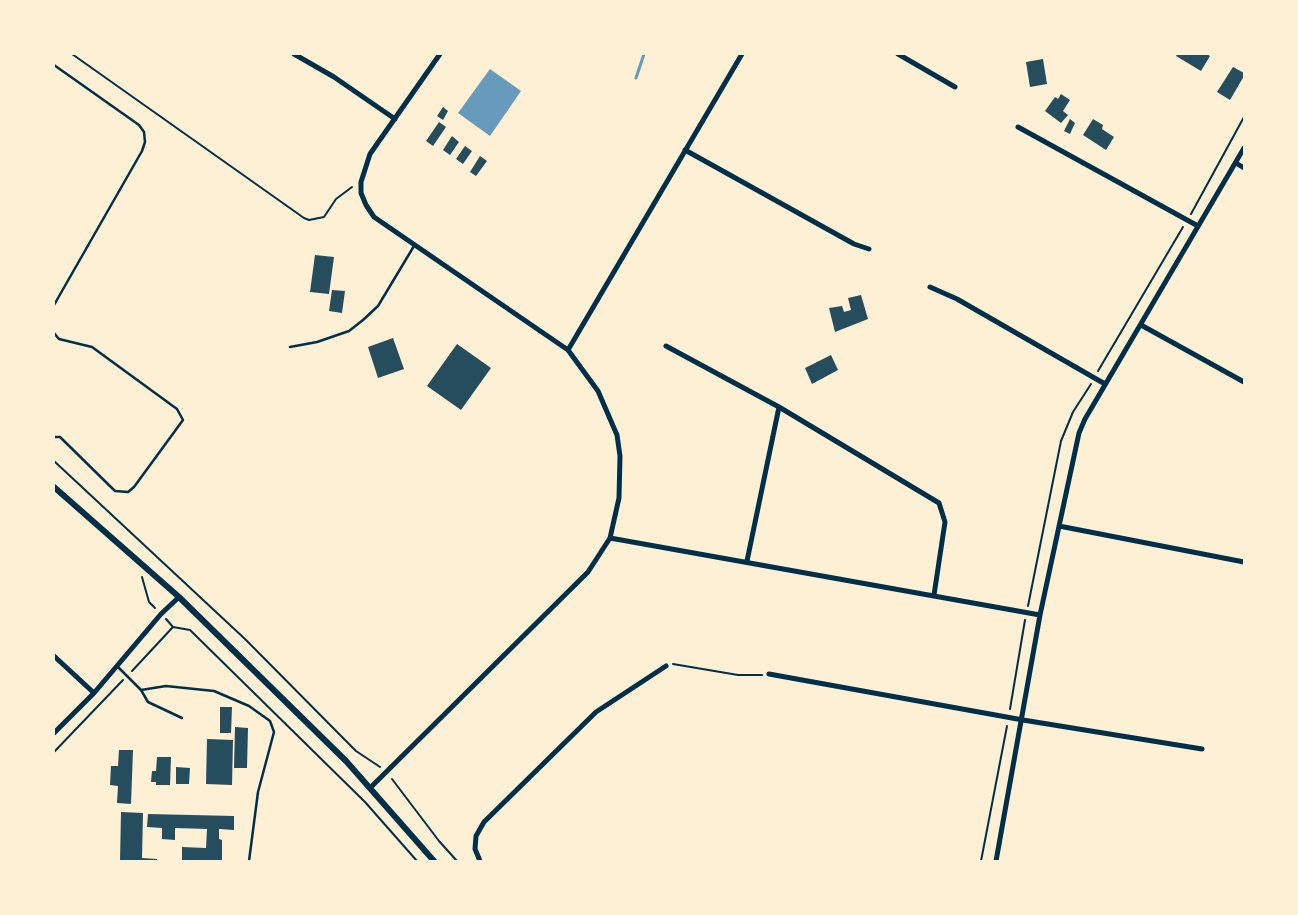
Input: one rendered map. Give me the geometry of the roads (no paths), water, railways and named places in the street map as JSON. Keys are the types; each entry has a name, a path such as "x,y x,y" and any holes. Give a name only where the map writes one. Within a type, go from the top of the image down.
{"street":[{"path":"294,54 334,77 394,119"},
{"path":"370,788 388,773 582,579 610,538 617,515 621,478 617,435 598,391 568,350 374,217 364,199 362,182 370,154 440,54"},
{"path":"568,350 742,54"},
{"path":"898,54 955,87"},
{"path":"1018,126 1198,226"},
{"path":"996,861 1023,720 1040,615 1079,433 1105,384 1141,326 1244,148"},
{"path":"685,150 854,244 869,249"},
{"path":"1236,163 1244,168"},
{"path":"930,287 957,299 1105,384"},
{"path":"1141,326 1244,382"},
{"path":"666,346 779,406 939,503 945,522 934,595"},
{"path":"747,562 779,406"},
{"path":"54,487 179,597 370,788 434,861"},
{"path":"1059,526 1244,562"},
{"path":"610,538 1040,615"},
{"path":"54,733 94,693 161,614 179,597"},
{"path":"54,656 94,693"},
{"path":"480,861 475,849 476,836 484,822 596,712 666,666"},
{"path":"769,674 1008,718 1202,749"}],"lane":[{"path":"54,65 139,125 144,132 145,142 142,151 54,305"},
{"path":"290,347 317,342 349,331 363,320 378,306 415,245"},
{"path":"54,333 59,339 92,347 177,409 183,420 134,487 128,492 115,490 60,437 54,437"},
{"path":"117,666 140,690 148,702 182,718"},
{"path":"140,690 166,686 214,691 249,706 270,721 274,732 258,792 250,861"}],"water":[{"path":"490,69 521,91 490,136 458,113"}],"waterway":[{"path":"636,78 644,54"}]}
